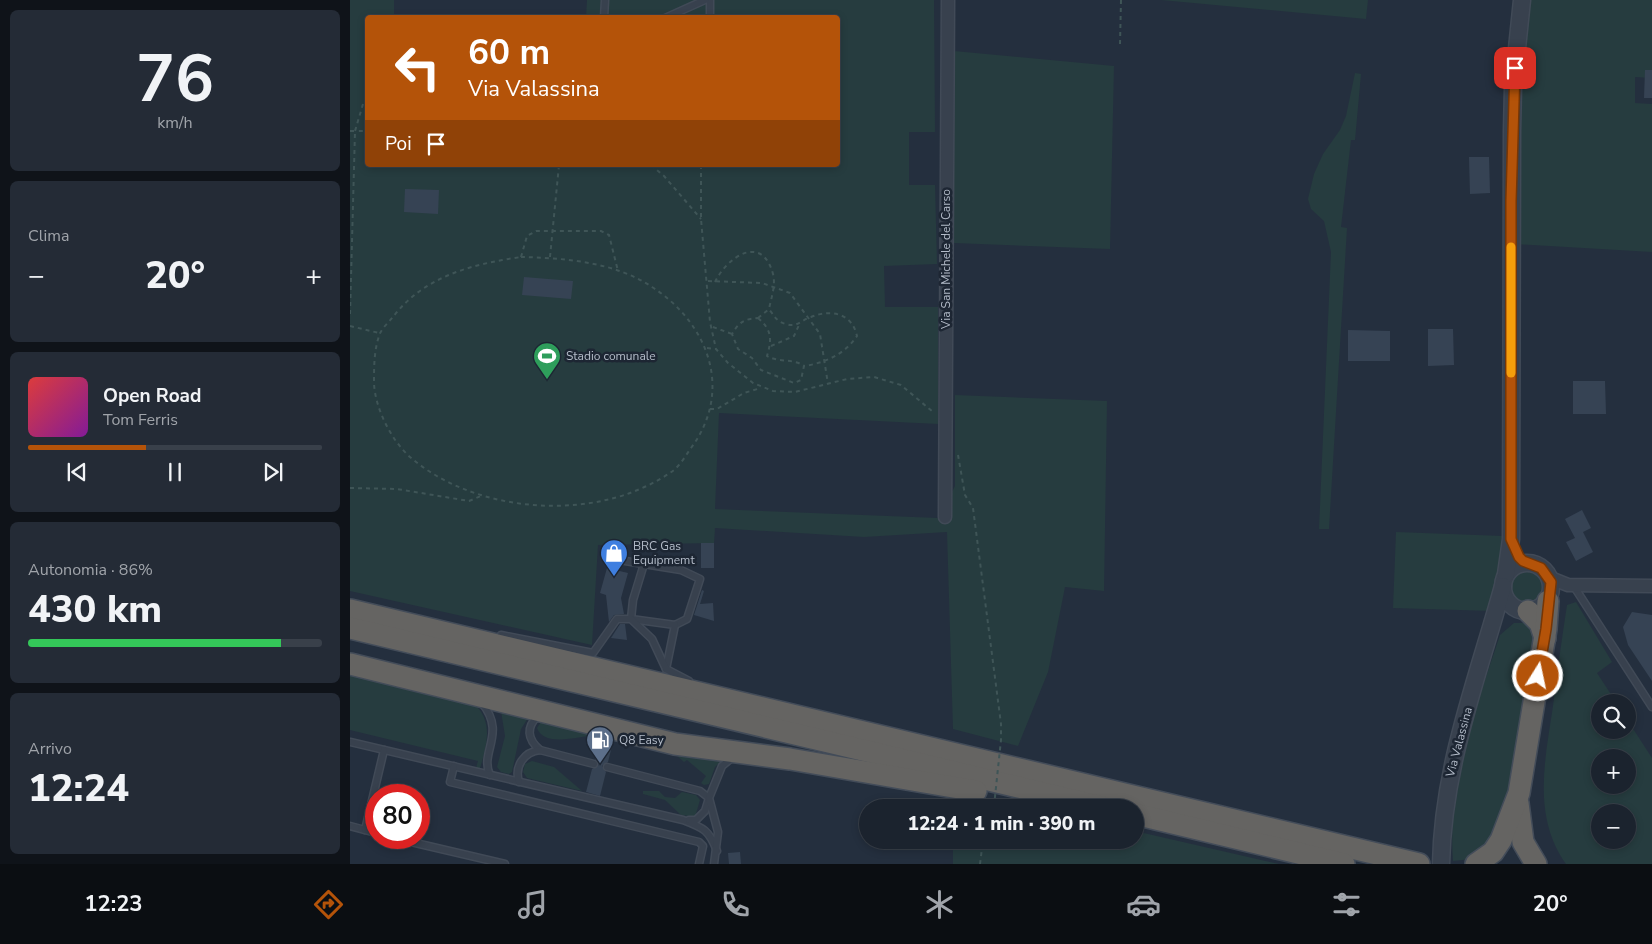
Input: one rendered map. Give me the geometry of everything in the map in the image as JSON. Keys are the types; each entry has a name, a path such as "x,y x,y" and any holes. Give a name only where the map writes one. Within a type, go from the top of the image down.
{"highway":[{"path":"1476,864 1493,852 1501,840 1518,793 1545,638 1549,599"},
{"path":"350,610 473,639 714,691 1419,864"},
{"path":"1523,610 1540,623 1545,638"},
{"path":"350,628 1068,799"},
{"path":"350,664 554,712 675,744 740,752 947,785 1017,799"},
{"path":"1518,793 1519,826 1523,842 1536,864"},
{"path":"1144,816 1344,864"},
{"path":"1144,826 1202,840 1223,835"}],"street":[{"name":"Via San Michele del Carso","path":"945,517 948,0"},
{"name":"Via Valassina","path":"1441,857 1444,810 1453,759 1493,622 1504,580 1511,539 1512,131 1513,87 1522,0"},
{"path":"1511,539 1516,553 1527,563 1541,568 1548,577 1551,587 1549,599"},
{"path":"1523,610 1506,598 1504,580 1517,564 1527,563"},
{"path":"1548,577 1570,584 1652,586"},
{"path":"1493,622 1506,611 1538,608 1570,584"}],"lane":[{"path":"604,15 605,0"},
{"path":"672,15 705,0"},
{"path":"710,0 710,15"},
{"path":"473,639 499,635 593,653 617,618 675,625 687,619 700,579 680,570 613,559"},
{"path":"631,619 633,600 644,564"},
{"path":"1570,584 1652,707"},
{"path":"631,619 652,639 666,669 685,680 694,682"},
{"path":"666,669 675,625"},
{"path":"466,692 481,701 490,712 494,726 493,742 488,762 490,775"},
{"path":"540,750 531,740 529,731 531,723 538,716 554,712"},
{"path":"350,742 683,820 703,827 712,837 717,851"},
{"path":"376,784 384,750"},
{"path":"519,782 517,775 523,758 529,753 540,750 594,764"},
{"path":"683,820 696,820 705,811 722,766 740,752"},
{"path":"454,766 450,782 699,842 703,846 699,864"},
{"path":"607,767 700,791 709,798 718,832 714,864"},
{"path":"352,828 365,830"},
{"path":"430,846 505,864"}],"path":[{"path":"1120,44 1121,0"},
{"path":"350,315 355,131 363,104"},
{"path":"350,131 365,131"},
{"path":"550,257 559,167"},
{"path":"653,167 664,176 701,219"},
{"path":"701,167 701,219 716,349 737,372 761,388"},
{"path":"521,257 527,236 536,231 602,231 609,235 618,271"},
{"path":"715,282 719,273 737,256 746,251 761,255 773,274 769,309 758,318 742,320 732,334"},
{"path":"521,257 550,257 618,271 638,279 672,302 690,321 706,348 713,378 710,409 701,435 676,469 643,488 606,500 567,506 525,506 482,496 448,481 410,456 388,428 374,395 374,358 380,334 399,308 420,290 435,281 481,263 521,257"},
{"path":"708,281 762,283 790,292 820,334 823,363 828,384"},
{"path":"769,309 776,320 787,325 799,325"},
{"path":"758,318 767,326 771,334 768,356 774,360 790,361 804,366 823,363 852,343 857,336 855,327 844,315 832,313 809,317 799,325 794,336 770,346"},
{"path":"350,326 380,334"},
{"path":"712,327 732,334"},
{"path":"732,334 738,350 752,358 761,370 771,376 794,384 801,380 804,366"},
{"path":"706,348 716,349"},
{"path":"710,409 717,409 744,393 761,388 795,392 847,379 874,377 901,385 938,415 946,427"},
{"path":"946,442 958,454 965,495 973,508 1001,724 995,799"},
{"path":"350,488 397,489 469,501 482,496"},
{"path":"980,864 982,849"}],"green space":[{"path":"350,0 394,0 394,15 365,15 365,167 840,167 840,15 586,15 587,0 934,0 935,132 909,132 909,185 935,185 937,264 884,266 885,307 938,307 938,424 719,413 715,509 938,518 955,486 955,395 1107,401 1104,591 1065,587 1048,672 1018,746 953,729 947,532 864,537 715,528 714,543 598,545 592,645 350,591"},
{"path":"1161,0 1368,0 1366,19"},
{"path":"1527,0 1652,0 1652,78 1635,77 1635,103 1652,104 1652,252 1514,244 1516,99"},
{"path":"954,51 1114,66 1110,249 954,243"},
{"path":"1355,73 1361,74 1355,140 1351,140 1341,227 1347,228 1329,529 1319,529 1331,252 1324,221 1311,209 1308,199 1314,174 1323,154 1340,130 1346,116"},
{"path":"1396,532 1503,536 1502,564 1492,611 1393,608"},
{"path":"1527,569 1534,570 1539,574 1543,579 1543,593 1539,598 1534,602 1527,603 1520,602 1515,598 1511,593 1510,586 1511,579 1515,574 1520,570"},
{"path":"1576,602 1612,662 1597,673 1611,694 1591,694 1591,739 1636,739 1636,733 1652,758 1652,864 1566,864 1555,846 1548,827 1544,787 1547,747 1567,605"},
{"path":"1514,623 1525,623 1535,633 1513,789 1498,836 1472,859 1453,861 1454,803 1465,746 1500,635"},
{"path":"350,675 367,676 473,703 484,717 487,734 480,768 476,768 478,761 350,730"},
{"path":"501,711 528,718 521,729 512,772 509,774 501,772 497,767 505,736"},
{"path":"543,719 724,758 715,767 709,784 704,785 701,783 706,776 687,760 684,762 675,754 623,740 595,735 563,739 547,738 537,728"},
{"path":"532,761 554,767 582,791 527,778 523,772 525,764"},
{"path":"643,791 659,791 665,797 675,798 682,792 696,795 700,800 695,817 681,815 665,800 643,794"},
{"path":"957,795 991,799 956,799"},
{"path":"1144,833 1279,864 953,864 953,849 1144,849"}],"building":[{"path":"1645,70 1652,70 1652,98 1644,98"},
{"path":"1469,157 1489,157 1490,193 1470,194"},
{"path":"405,189 439,190 438,214 404,212"},
{"path":"524,277 573,281 571,299 522,295"},
{"path":"1428,329 1453,329 1454,365 1428,366"},
{"path":"1348,330 1390,331 1390,361 1348,361"},
{"path":"1573,381 1605,381 1606,414 1573,414"},
{"path":"1582,510 1591,528 1583,532 1593,552 1576,561 1566,542 1575,538 1565,519"},
{"path":"701,543 714,543 714,568 701,568"},
{"path":"607,568 628,573 621,598 624,614 614,615 609,622 606,595 600,593"},
{"path":"702,590 704,591 700,604 713,603 714,621 694,615"},
{"path":"1632,612 1652,615 1652,681 1628,645 1623,627"},
{"path":"620,624 625,624 627,640 611,638"},
{"path":"600,738 613,742 608,762 602,766 606,772 600,796 586,792 592,769 599,765 595,759"},
{"path":"740,852 741,864 729,864 728,853"}],"slow traffic":[{"path":"1511,247 1511,373"}],"place":[{"name":"Stadio comunale","path":"547,380"},
{"name":"BRC Gas Equipmemt","path":"614,577"},
{"name":"Q8 Easy","path":"600,764"}],"route":[{"path":"1515,68 1511,201 1511,539 1512,546 1519,557 1527,563 1541,568 1551,582 1538,676"}]}
